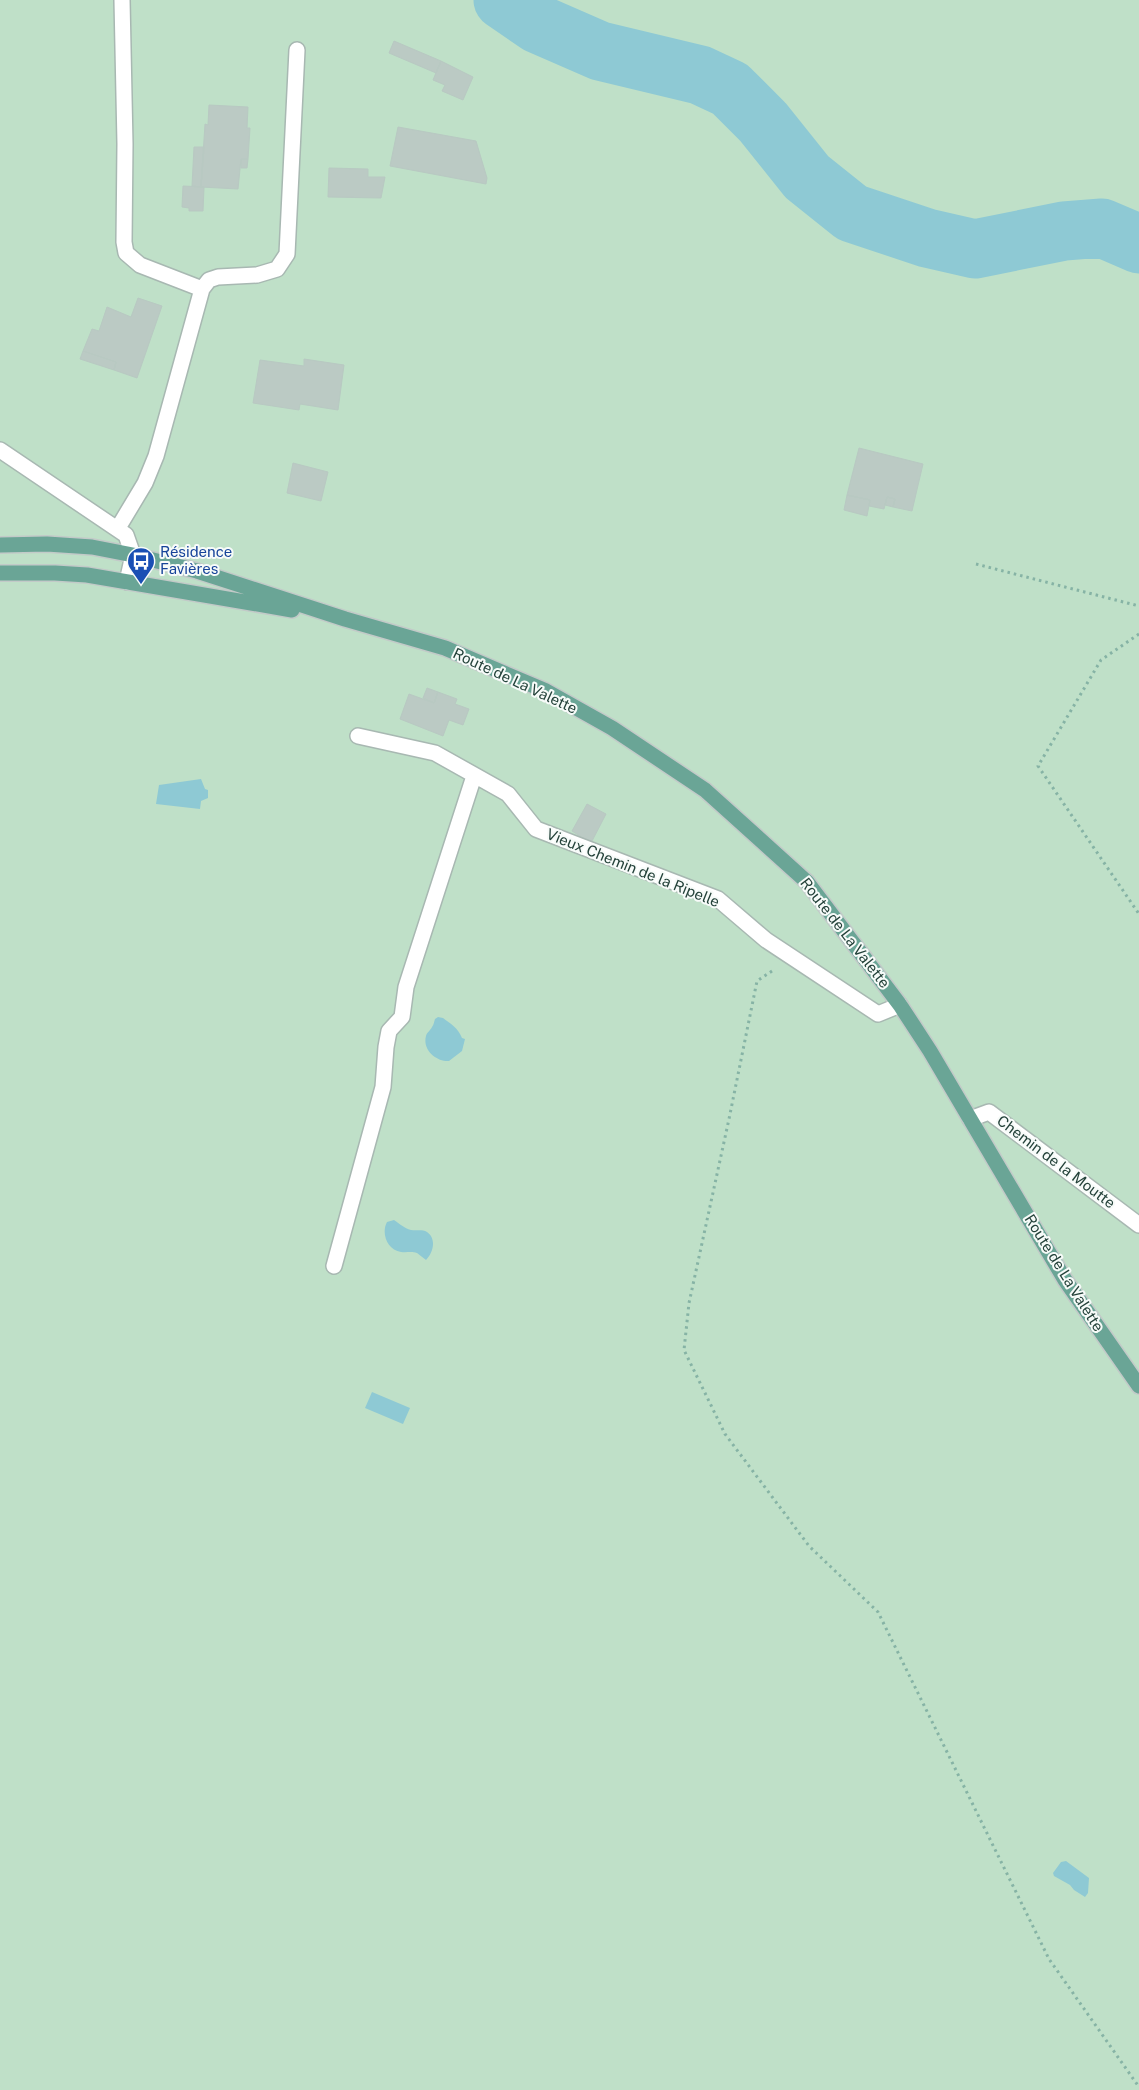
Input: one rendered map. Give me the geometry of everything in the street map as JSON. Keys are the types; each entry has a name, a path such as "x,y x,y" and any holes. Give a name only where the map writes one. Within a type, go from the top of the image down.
{"main road":[{"name":"Route de La Valette","path":"0,544 47,544 92,547 133,555 197,571 345,619 445,648 546,691 612,728 705,790 807,882 900,1005 1065,1280 1139,1386"},
{"name":"Route de La Valette","path":"0,573 87,575 345,619"}],"street":[{"path":"122,0 125,144 124,242 126,254 140,265 202,289"},
{"path":"118,528 145,483 156,456 202,289 209,280 218,277 257,276 277,269 287,254 297,50"},
{"path":"0,450 126,535 133,555 127,582"},
{"name":"Vieux Chemin de la Ripelle","path":"358,736 435,753 508,794 536,829 718,900 766,940 878,1014 900,1005"},
{"path":"334,1266 384,1087 386,1047 389,1031 402,1017 406,987 474,776"},
{"name":"Chemin de la Moutte","path":"970,1119 989,1112 1139,1225"}],"path":[{"path":"976,564 1139,606"},
{"path":"1139,634 1101,660 1038,766 1139,914"},
{"path":"793,957 757,981 689,1303 684,1350 725,1434 809,1546 878,1612 1049,1959 1139,2087"}],"green space":[{"path":"0,0 1139,0 1139,2090 0,2090"}],"water":[{"path":"201,779 205,789 208,790 208,798 201,801 200,809 156,804 159,785"},
{"path":"438,1017 451,1024 462,1038 465,1039 462,1051 449,1061 440,1060 426,1046 427,1035 435,1019"},
{"path":"394,1220 409,1229 427,1232 430,1235 433,1246 431,1254 426,1260 417,1253 396,1251 389,1245 385,1236 385,1226 387,1222"},
{"path":"372,1392 410,1408 403,1424 365,1408"},
{"path":"1066,1861 1089,1878 1088,1893 1085,1897 1070,1885 1054,1876 1053,1873 1061,1862"}],"building":[{"path":"394,41 441,61 436,73 389,53"},
{"path":"441,61 473,77 463,100 442,91 445,85 433,80"},
{"path":"209,105 248,107 247,128 250,128 248,159 241,159 238,189 201,187 205,124 208,125"},
{"path":"398,127 476,141 487,178 486,184 390,166"},
{"path":"194,147 204,147 201,187 192,186"},
{"path":"241,159 248,159 247,168 241,168"},
{"path":"329,168 368,169 368,177 385,177 381,198 328,197"},
{"path":"183,186 204,187 203,211 189,211 189,208 182,207"},
{"path":"138,298 162,306 137,378 114,370 116,362 83,351 92,329 99,331 107,307 131,317"},
{"path":"83,351 116,362 114,370 80,359"},
{"path":"304,359 344,365 338,410 300,404 299,410 253,403 260,360 304,366"},
{"path":"859,448 923,464 912,511 893,507 895,499 887,497 884,509 869,506 870,500 847,495"},
{"path":"293,463 328,472 321,501 287,493"},
{"path":"847,495 870,500 867,516 844,510"},
{"path":"887,497 895,499 893,507 885,505"},
{"path":"427,688 438,692 434,703 423,698"},
{"path":"438,692 457,699 455,704 469,709 463,725 449,720 443,736 400,719 409,694 434,703"},
{"path":"587,804 606,814 591,843 572,831"}],"waterway":[{"path":"503,0 538,24 600,51 700,75 730,89 763,122 807,177 852,213 927,238 975,249 1064,231 1102,228 1139,244"}],"place":[{"name":"Résidence Favières","path":"141,585"}]}
